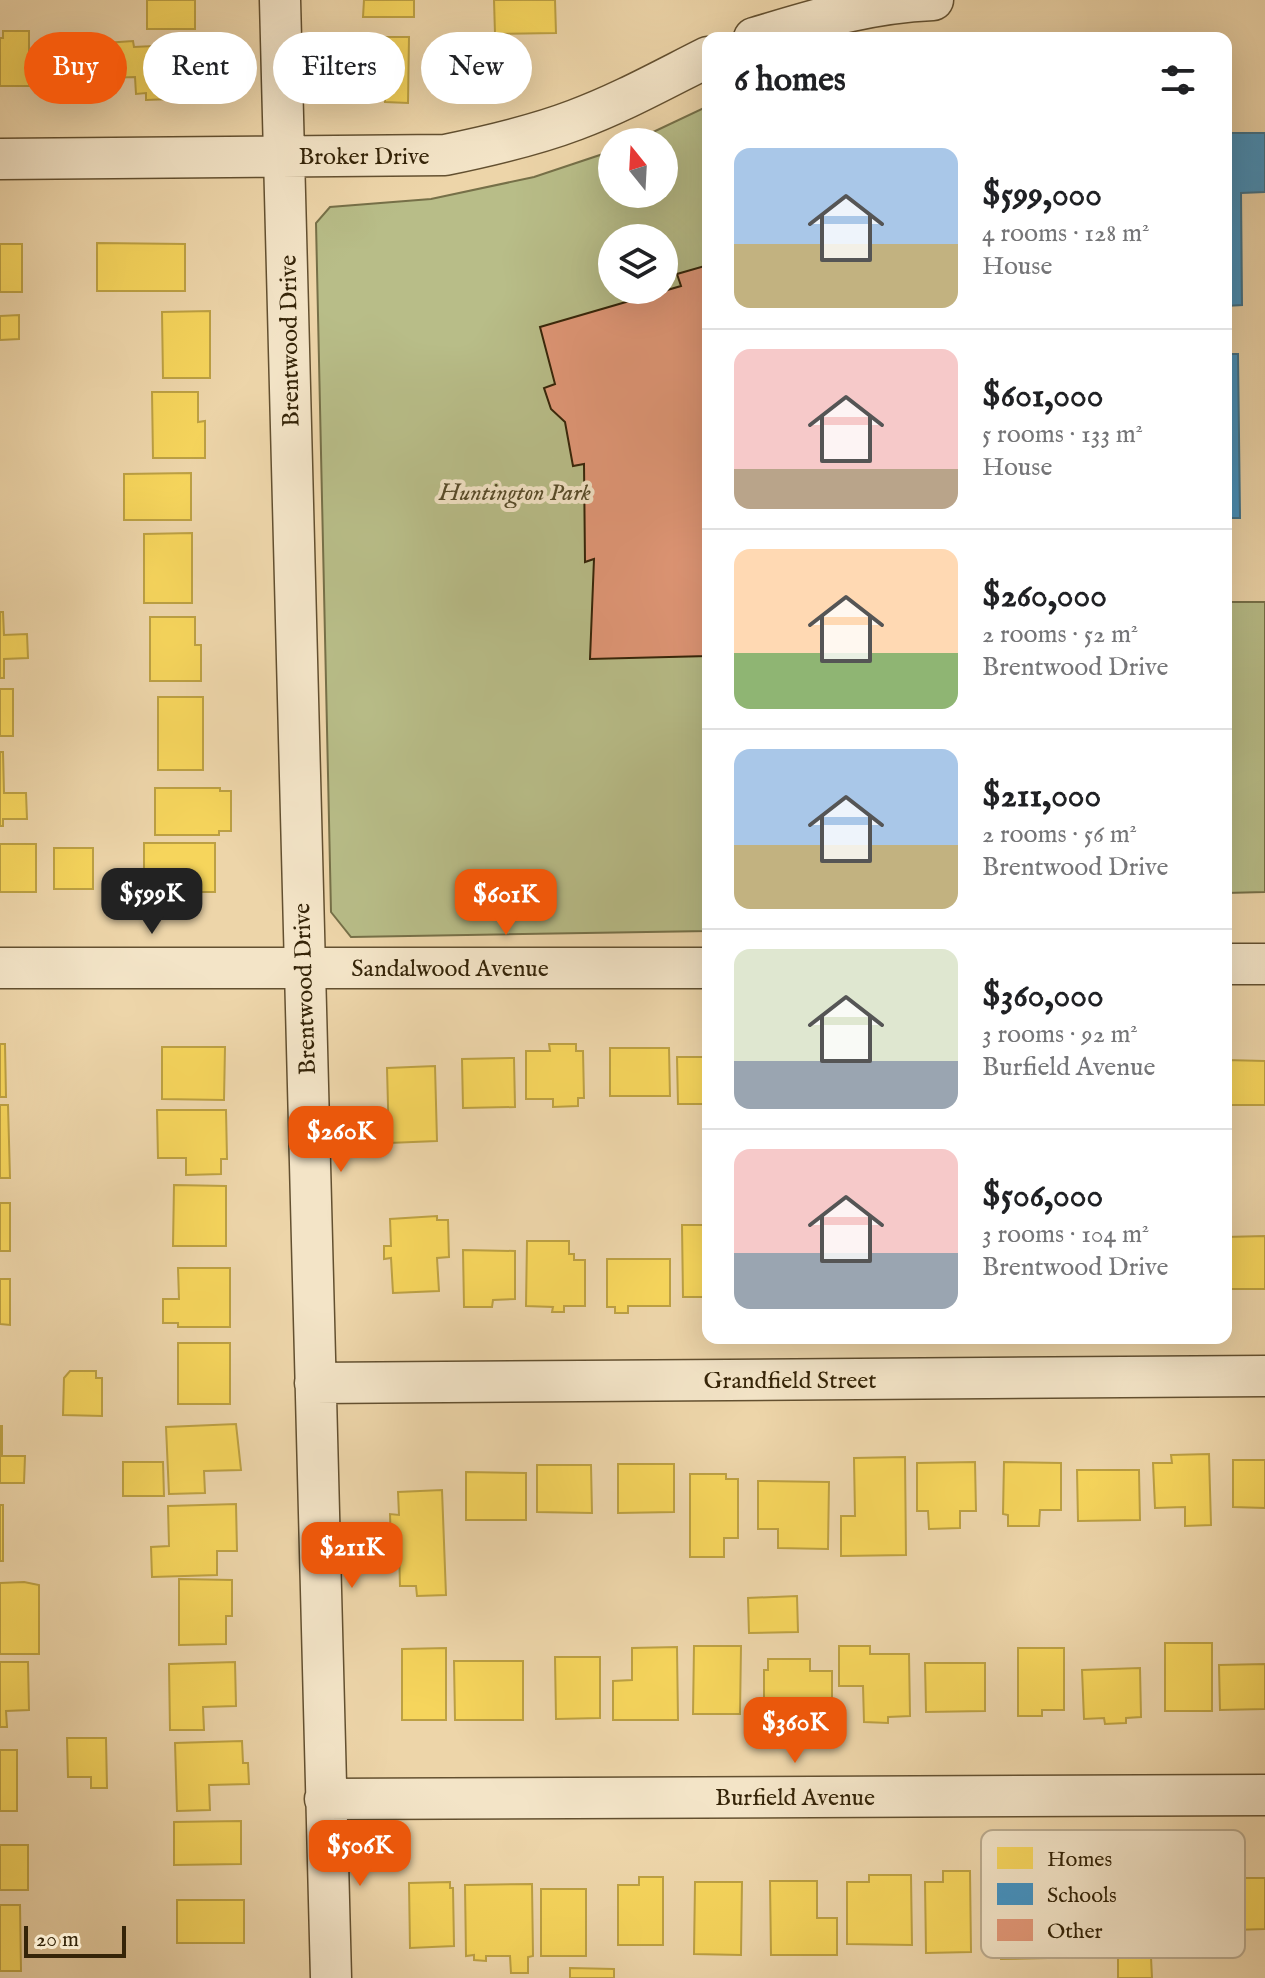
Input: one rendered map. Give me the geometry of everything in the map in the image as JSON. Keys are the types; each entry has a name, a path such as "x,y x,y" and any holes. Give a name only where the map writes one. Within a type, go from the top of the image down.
{"street":[{"name":"Brentwood Drive","path":"280,0 331,1978"},
{"path":"774,32 856,8 887,2 933,0"},
{"name":"Broker Drive","path":"0,159 445,155 495,145 574,121 626,99 702,60"},
{"path":"1232,964 1265,964"},
{"name":"Sandalwood Avenue","path":"0,968 702,968"},
{"name":"Grandfield Street","path":"315,1383 1265,1376"},
{"name":"Burfield Avenue","path":"325,1799 1265,1795"}],"green space":[{"name":"Huntington Park","path":"702,109 702,931 351,937 331,912 316,223 330,207 431,199 534,177 598,156 598,208 678,208 678,128 662,128"},
{"path":"1232,602 1265,602 1265,892 1232,893"}],"building: Homes":[{"path":"147,0 195,0 195,29 147,29"},
{"path":"364,0 414,0 414,17 363,17"},
{"path":"494,0 555,0 556,33 495,32"},
{"path":"3,31 29,31 24,32 24,86 0,86 0,38 3,38"},
{"path":"405,37 409,37 408,103 405,103"},
{"path":"127,41 133,41 134,47 143,47 143,93 136,94 135,77 127,77"},
{"path":"97,243 185,244 185,291 97,291"},
{"path":"0,244 22,244 22,292 0,292"},
{"path":"210,311 210,378 163,378 162,312"},
{"path":"19,315 19,339 0,340 0,316"},
{"path":"152,392 198,392 198,422 205,421 205,458 153,458"},
{"path":"191,473 191,520 124,520 124,474"},
{"path":"192,533 192,603 144,603 144,534"},
{"path":"0,612 3,612 4,635 27,634 28,658 4,659 4,678 0,678"},
{"path":"150,617 195,617 195,645 201,645 201,681 150,681"},
{"path":"0,689 13,689 13,736 0,736"},
{"path":"158,697 203,697 203,770 158,770"},
{"path":"0,752 3,752 4,793 26,793 27,819 3,819 3,826 0,826"},
{"path":"155,788 220,788 220,791 231,791 231,831 219,831 219,835 155,835"},
{"path":"144,843 215,843 215,892 144,892"},
{"path":"0,844 36,844 36,892 0,892"},
{"path":"54,848 93,848 93,889 54,889"},
{"path":"0,1044 5,1044 6,1097 0,1097"},
{"path":"549,1044 576,1044 576,1051 583,1051 584,1098 578,1098 578,1106 553,1107 553,1099 526,1099 526,1051 550,1051"},
{"path":"162,1047 225,1047 224,1100 162,1099"},
{"path":"610,1048 669,1048 670,1096 610,1096"},
{"path":"677,1057 702,1057 702,1104 678,1104"},
{"path":"514,1058 515,1107 463,1108 462,1059"},
{"path":"1232,1060 1265,1061 1265,1105 1232,1105"},
{"path":"435,1066 437,1141 389,1143 387,1068"},
{"path":"0,1105 8,1105 10,1178 0,1178"},
{"path":"157,1110 226,1110 227,1159 221,1159 221,1174 186,1175 186,1158 158,1158"},
{"path":"174,1185 226,1186 226,1246 173,1246"},
{"path":"0,1203 10,1203 10,1251 0,1251"},
{"path":"437,1216 437,1220 448,1220 449,1257 437,1258 439,1291 393,1293 391,1258 384,1259 384,1246 391,1246 390,1219"},
{"path":"682,1225 702,1225 702,1297 683,1297"},
{"path":"1265,1236 1265,1289 1232,1289 1232,1237"},
{"path":"527,1241 569,1241 569,1254 574,1254 574,1260 585,1260 585,1306 564,1306 564,1312 552,1312 553,1307 526,1306"},
{"path":"463,1250 515,1251 515,1299 493,1300 492,1307 464,1307"},
{"path":"607,1259 670,1259 670,1306 628,1306 628,1313 615,1313 615,1307 607,1307"},
{"path":"178,1268 230,1268 230,1327 178,1327 178,1323 163,1323 163,1299 179,1299"},
{"path":"0,1279 10,1279 10,1325 0,1324"},
{"path":"178,1343 230,1343 230,1404 178,1404"},
{"path":"70,1371 96,1371 96,1378 102,1378 102,1416 63,1415 64,1378"},
{"path":"236,1424 241,1470 204,1471 205,1493 169,1494 166,1427"},
{"path":"0,1426 2,1456 25,1456 24,1483 0,1483"},
{"path":"1209,1454 1211,1525 1185,1526 1185,1507 1155,1508 1153,1463 1172,1463 1171,1455"},
{"path":"905,1457 906,1555 841,1556 841,1516 855,1516 854,1458"},
{"path":"1233,1460 1265,1460 1265,1508 1233,1507"},
{"path":"123,1462 163,1462 164,1496 123,1496"},
{"path":"975,1462 976,1511 960,1511 960,1528 929,1529 928,1511 917,1511 917,1463"},
{"path":"1004,1462 1061,1463 1061,1510 1040,1510 1039,1526 1008,1526 1008,1515 1003,1514"},
{"path":"618,1464 674,1464 674,1512 618,1513"},
{"path":"537,1465 591,1465 592,1513 537,1512"},
{"path":"1077,1470 1139,1470 1140,1520 1078,1521"},
{"path":"466,1472 526,1473 526,1520 466,1520"},
{"path":"690,1474 726,1474 726,1479 738,1479 738,1538 724,1538 724,1557 690,1557"},
{"path":"758,1481 829,1482 828,1549 778,1548 778,1529 758,1529"},
{"path":"442,1490 446,1595 417,1596 416,1586 400,1586 399,1547 391,1548 390,1514 399,1515 398,1492"},
{"path":"236,1504 237,1551 217,1551 217,1575 152,1577 151,1547 169,1546 168,1506"},
{"path":"0,1505 3,1505 3,1561 0,1561"},
{"path":"179,1579 232,1580 232,1616 226,1616 226,1644 179,1645"},
{"path":"0,1583 39,1585 39,1654 0,1654"},
{"path":"797,1596 798,1632 749,1633 748,1598"},
{"path":"1165,1643 1212,1643 1212,1711 1165,1711"},
{"path":"694,1646 741,1646 740,1714 693,1714"},
{"path":"839,1646 870,1646 870,1654 909,1654 910,1716 888,1717 888,1723 864,1722 863,1686 839,1686"},
{"path":"677,1647 678,1720 613,1720 613,1681 632,1680 632,1648"},
{"path":"446,1648 446,1720 402,1720 402,1649"},
{"path":"1018,1648 1064,1648 1064,1710 1042,1710 1042,1716 1018,1716"},
{"path":"555,1657 600,1657 600,1718 556,1719"},
{"path":"768,1659 810,1659 810,1671 832,1671 832,1719 764,1719 764,1670 768,1670"},
{"path":"454,1661 523,1661 523,1720 455,1720"},
{"path":"0,1662 28,1662 29,1710 6,1711 7,1727 0,1727"},
{"path":"235,1662 236,1706 203,1707 204,1730 170,1730 169,1664"},
{"path":"925,1663 985,1663 985,1711 926,1712"},
{"path":"1265,1664 1265,1709 1220,1710 1219,1665"},
{"path":"1140,1668 1141,1717 1126,1718 1126,1723 1105,1724 1104,1718 1084,1719 1082,1670"},
{"path":"67,1738 106,1738 107,1788 91,1788 91,1777 68,1777"},
{"path":"242,1741 243,1763 248,1763 249,1784 209,1785 210,1810 177,1811 175,1743"},
{"path":"0,1750 17,1750 17,1811 0,1811"},
{"path":"241,1821 241,1864 174,1865 174,1822"},
{"path":"0,1845 28,1845 28,1890 0,1890"},
{"path":"943,1871 970,1871 971,1952 926,1953 925,1882 943,1882"},
{"path":"869,1875 911,1875 912,1945 847,1944 847,1882 869,1882"},
{"path":"639,1877 663,1877 663,1945 618,1945 618,1885 639,1885"},
{"path":"1245,1878 1265,1878 1265,1929 1245,1930"},
{"path":"770,1881 817,1881 817,1918 837,1918 837,1955 771,1955"},
{"path":"450,1882 450,1888 453,1888 454,1946 410,1948 409,1883"},
{"path":"695,1882 742,1882 741,1955 694,1954"},
{"path":"532,1884 533,1956 528,1957 528,1973 511,1973 510,1956 486,1956 486,1961 474,1960 474,1955 466,1956 465,1885"},
{"path":"541,1889 586,1889 586,1956 541,1956"},
{"path":"177,1900 244,1900 244,1943 177,1943"},
{"path":"0,1905 20,1905 21,1971 0,1971"},
{"path":"1118,1958 1151,1958 1152,1978 1118,1978"},
{"path":"570,1968 614,1969 614,1978 570,1978"}],"building: Schools":[{"path":"1232,133 1265,133 1265,192 1241,193 1242,305 1232,306"},
{"path":"1232,354 1238,354 1240,518 1232,518"}],"building: Other":[{"path":"702,267 702,656 590,659 594,559 585,562 584,464 573,466 565,422 551,409 544,388 555,384 540,327 619,304 678,304 678,287 681,286 678,274"}]}
